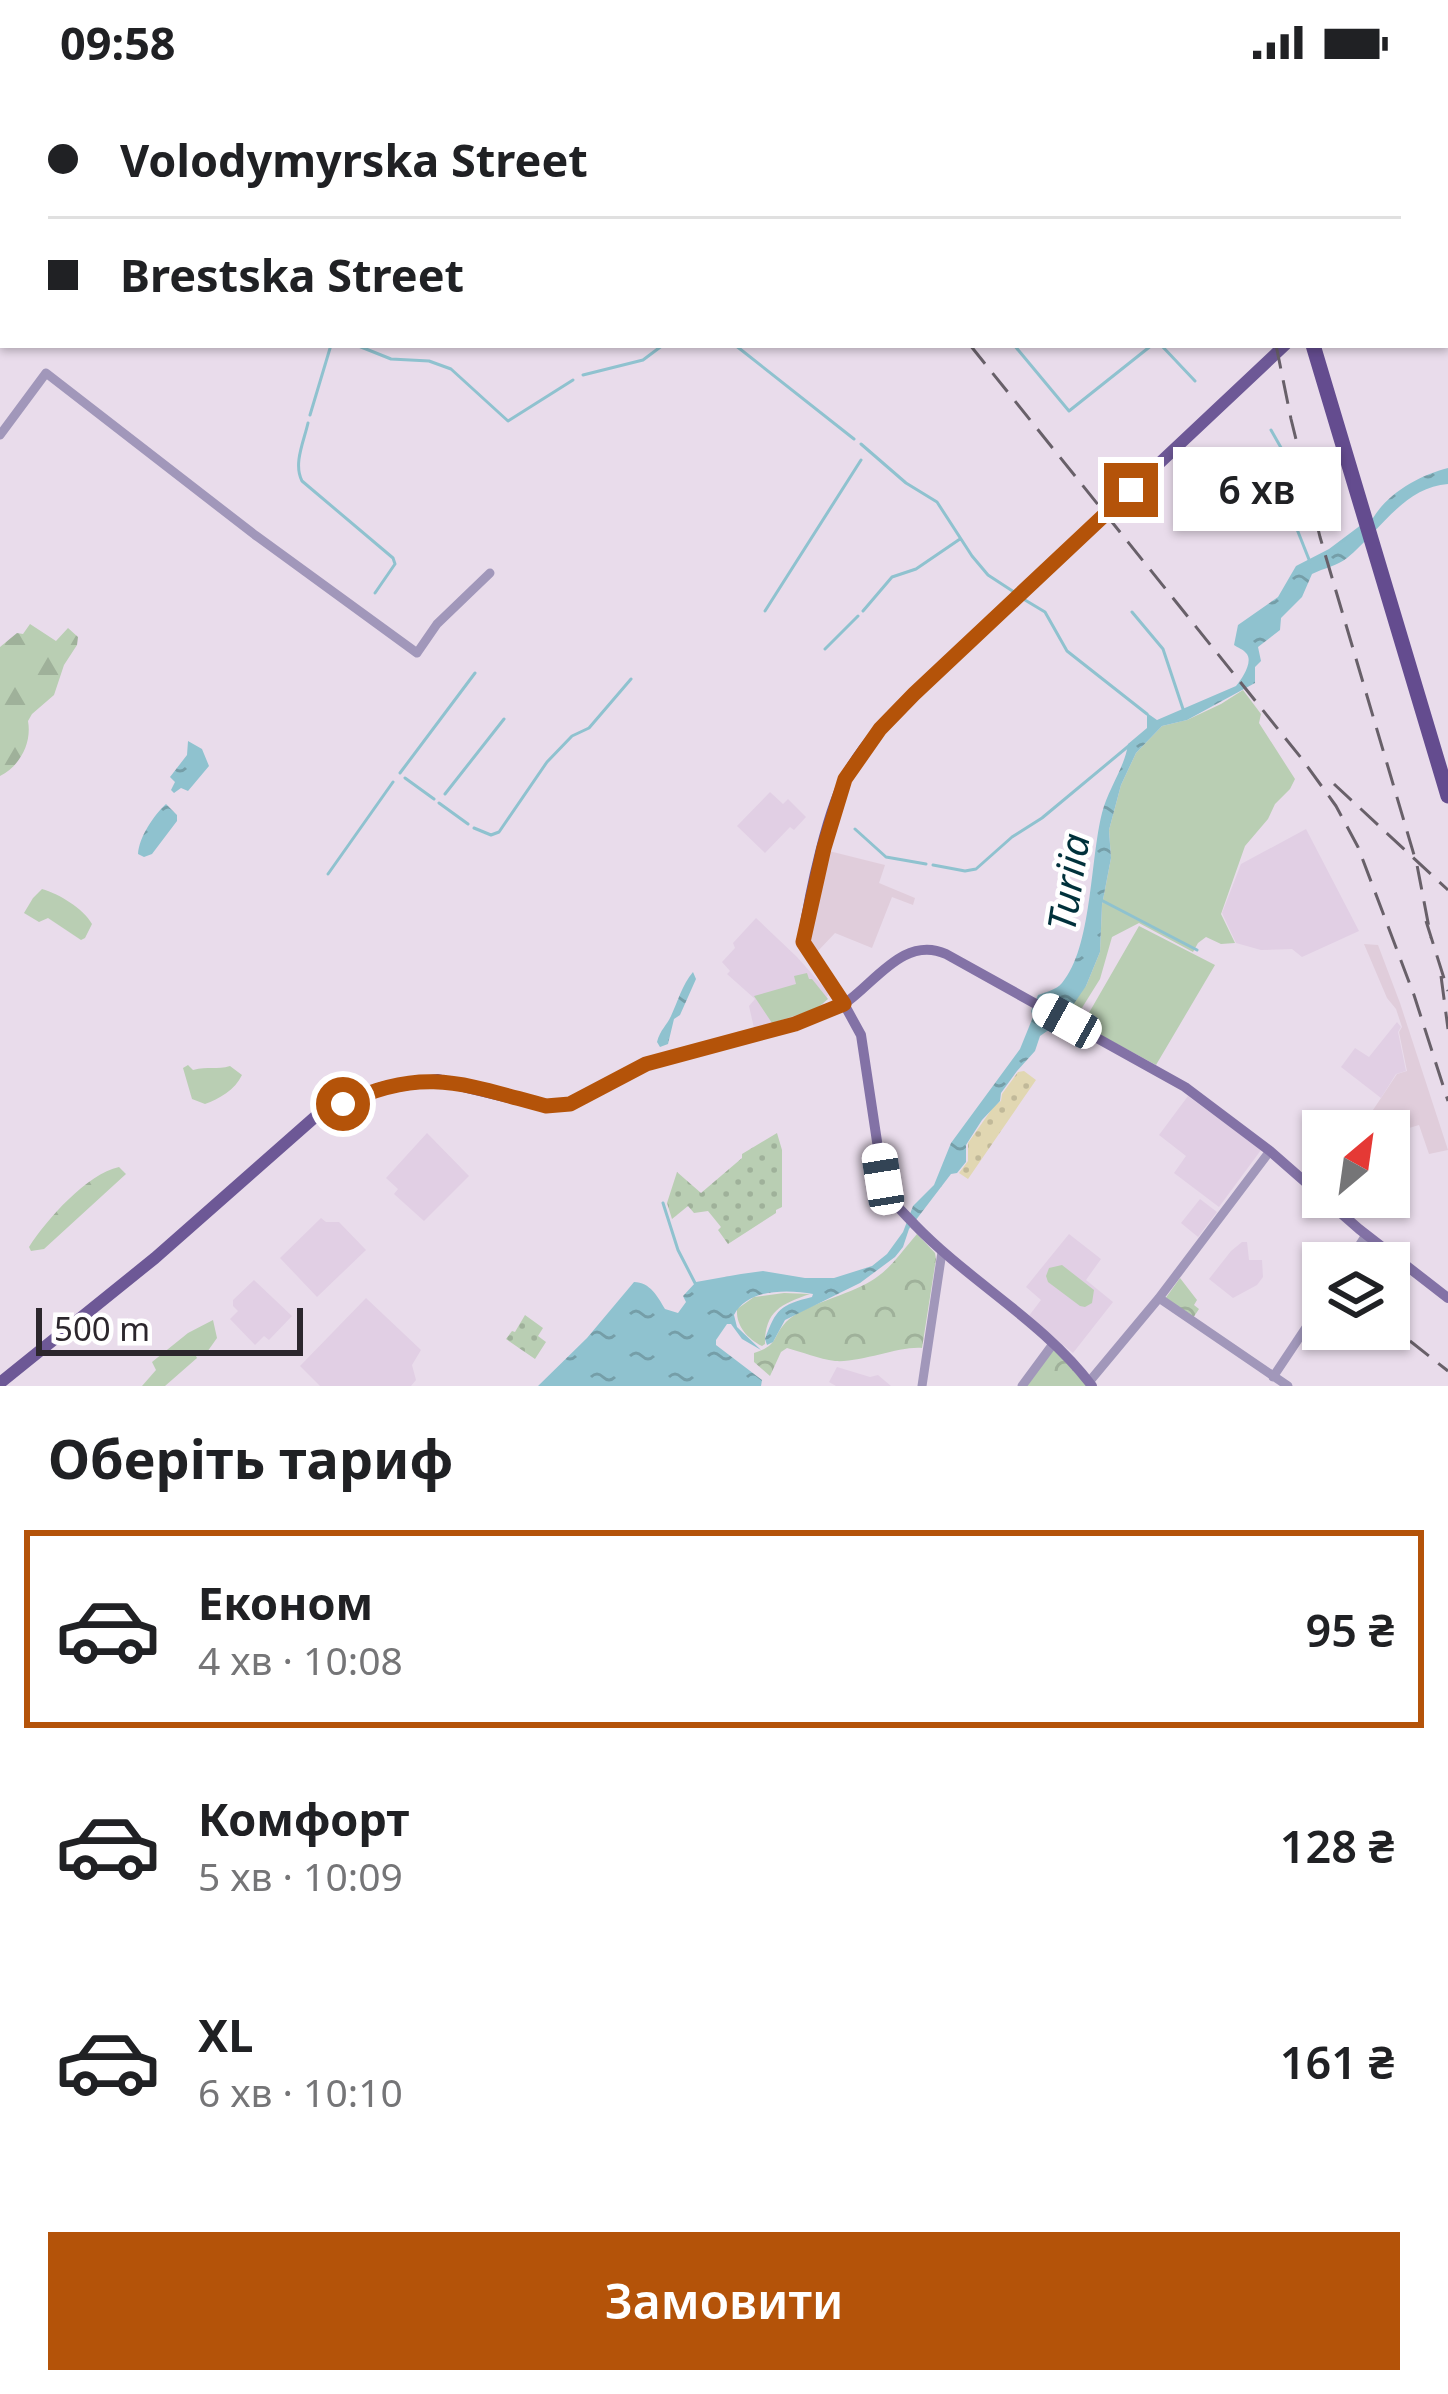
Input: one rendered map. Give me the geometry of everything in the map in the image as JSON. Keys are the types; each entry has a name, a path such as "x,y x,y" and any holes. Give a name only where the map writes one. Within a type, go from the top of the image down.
{"highway":[{"path":"1313,348 1448,796"}],"main road":[{"path":"1090,1384 1053,1344 942,1252 892,1201 884,1188 861,1035 803,942 833,814 853,765 880,729 1282,348"},
{"path":"0,1383 155,1258 309,1122 348,1101 381,1088 438,1080 546,1106 565,1106 646,1064 795,1024 844,1004 900,957 927,948 946,954 1185,1087 1448,1298"}],"street":[{"path":"0,435 46,373 417,653 437,624 490,573"},
{"path":"1090,1384 1271,1155"},
{"path":"1362,1242 1366,1235"},
{"path":"922,1386 942,1252"},
{"path":"1159,1298 1288,1386"},
{"path":"1273,1377 1302,1334"},
{"path":"1022,1386 1053,1344"}],"shaded area":[{"path":"770,792 783,804 788,799 806,817 765,853 737,826"},
{"path":"1306,829 1359,931 1302,957 1292,949 1261,950 1236,943 1222,913 1241,864"},
{"path":"829,851 885,865 879,883 915,898 913,905 892,897 872,948 835,933 817,952 809,940"},
{"path":"756,918 829,993 823,1005 754,1028 749,1006 755,999 727,974 730,971 722,962"},
{"path":"1364,944 1378,945 1448,1150 1429,1154 1419,1125 1410,1128 1410,1110 1373,1110 1397,1074 1407,1071 1402,1027"},
{"path":"1397,1022 1406,1071 1396,1074 1381,1098 1341,1067 1355,1048 1369,1057"},
{"path":"1188,1096 1261,1150 1219,1207 1174,1173 1186,1156 1159,1135"},
{"path":"427,1133 469,1176 424,1221 394,1194 398,1189 386,1178"},
{"path":"1200,1199 1217,1212 1198,1237 1181,1223"},
{"path":"321,1218 339,1222 366,1250 317,1297 280,1258"},
{"path":"1069,1234 1101,1259 1086,1280 1113,1302 1073,1353 1028,1317 1041,1300 1026,1287"},
{"path":"1247,1242 1249,1260 1262,1260 1263,1277 1233,1298 1209,1279"},
{"path":"254,1280 292,1316 269,1340 264,1336 255,1345 230,1319 238,1311 233,1300"},
{"path":"366,1298 421,1350 412,1365 416,1380 411,1386 320,1386 300,1366"},
{"path":"837,1367 878,1375 891,1386 836,1386 829,1382"}],"green space":[{"path":"30,624 56,641 68,628 78,637 77,645 54,695 28,721 23,753 0,776 0,647 17,633 23,634"},
{"path":"1243,690 1295,779 1245,846 1221,914 1235,943 1221,944 1206,937 1193,952 1139,923 1112,937 1100,979 1075,1019 1058,1007 1086,986 1100,952 1111,858 1109,830 1136,753 1162,726 1187,720"},
{"path":"42,889 70,902 88,918 92,924 85,938 81,940 48,918 39,922 24,913"},
{"path":"1139,926 1215,965 1156,1065 1082,1025"},
{"path":"807,973 828,999 816,1009 772,1023 754,996 796,984 794,976"},
{"path":"188,1065 193,1070 230,1066 242,1075 226,1093 205,1104 192,1099 183,1068"},
{"path":"777,1133 782,1150 782,1207 776,1213 728,1244 708,1211 694,1213 688,1206 672,1219 667,1203 677,1172 701,1193 742,1154"},
{"path":"119,1167 126,1174 44,1249 31,1251 37,1236 69,1199"},
{"path":"917,1234 936,1259 922,1348 835,1361 787,1348 770,1376 754,1362 754,1353 771,1344 793,1316 871,1281"},
{"path":"1062,1265 1094,1290 1092,1303 1080,1306 1048,1282 1049,1268"},
{"path":"1180,1278 1197,1300 1194,1305 1199,1309 1193,1318 1165,1299"},
{"path":"810,1294 777,1310 762,1346 744,1331 737,1309 754,1297"},
{"path":"525,1315 543,1328 538,1336 546,1342 535,1359 506,1339"},
{"path":"213,1320 217,1338 205,1355 201,1352 165,1386 142,1386 156,1370 152,1362"},
{"path":"1053,1348 1087,1386 1025,1386"}],"sand":[{"path":"1018,1072 1036,1080 968,1179 959,1173 968,1161 968,1143"}],"water":[{"path":"1448,468 1448,484 1418,493 1347,558 1312,574 1302,597 1281,618 1280,630 1258,647 1261,661 1255,667 1255,683 1187,720 1162,726 1136,753 1109,830 1111,858 1100,952 1086,986 1069,1011 1056,1009 1053,1027 1040,1036 1035,1051 966,1145 966,1162 951,1174 909,1229 895,1257 860,1283 785,1320 767,1345 765,1339 776,1315 813,1294 769,1293 740,1306 734,1315 737,1327 761,1350 742,1339 731,1324 716,1345 762,1380 761,1386 538,1386 634,1282 649,1287 665,1309 678,1313 686,1302 683,1296 696,1282 763,1271 834,1278 872,1266 887,1254 913,1206 934,1185 951,1143 1020,1049 1038,995 1060,985 1072,968 1085,926 1102,813 1128,744 1147,728 1147,713 1157,720 1236,686 1249,661 1234,645 1238,625 1278,597 1296,566 1373,518 1406,486"},
{"path":"188,741 202,749 209,766 188,791 181,788 174,793 175,782 170,777 187,755"},
{"path":"166,804 177,821 152,854 144,857 138,854 141,841"},
{"path":"693,972 696,979 674,1019 668,1044 660,1047 660,1034"}],"waterway":[{"path":"310,415 330,348"},
{"path":"364,348 391,359 429,361 451,369 508,421 573,380"},
{"path":"583,375 643,360 659,348"},
{"path":"739,348 854,439"},
{"path":"1016,348 1069,411 1148,348"},
{"path":"1164,348 1195,381"},
{"path":"308,423 299,460 302,481 393,558 395,564 375,593"},
{"path":"1271,430 1284,453 1286,468 1269,482 1287,504 1310,562"},
{"path":"861,444 906,483 937,502 988,575 1014,592"},
{"path":"765,611 861,460"},
{"path":"863,611 892,577 916,569 960,539"},
{"path":"1025,600 1045,612 1067,651 1147,714"},
{"path":"1132,612 1163,649 1183,709"},
{"path":"825,649 858,616"},
{"path":"400,773 475,673"},
{"path":"474,828 491,835 499,832 547,762 572,736 589,728 631,679"},
{"path":"445,794 504,719"},
{"name":"Turiia","path":"933,865 976,869 1131,744"},
{"path":"405,778 434,799"},
{"path":"328,874 393,782"},
{"path":"439,803 468,824"},
{"path":"855,829 886,857 926,864"},
{"name":"Turiia","path":"1103,901 1197,950"},
{"path":"663,1203 695,1283"}],"railway":[{"path":"972,348 1336,806 1358,847 1448,1101"},
{"path":"1277,348 1320,537 1417,865 1431,938"},
{"path":"1334,784 1448,890"},
{"path":"1426,921 1448,991"},
{"path":"1441,976 1448,1029"},
{"path":"1410,1341 1448,1371"}],"route":[{"path":"343,1104 381,1088 438,1080 546,1106 565,1106 646,1064 795,1024 844,1004 803,942 833,814 853,765 914,694 1131,490"}]}
